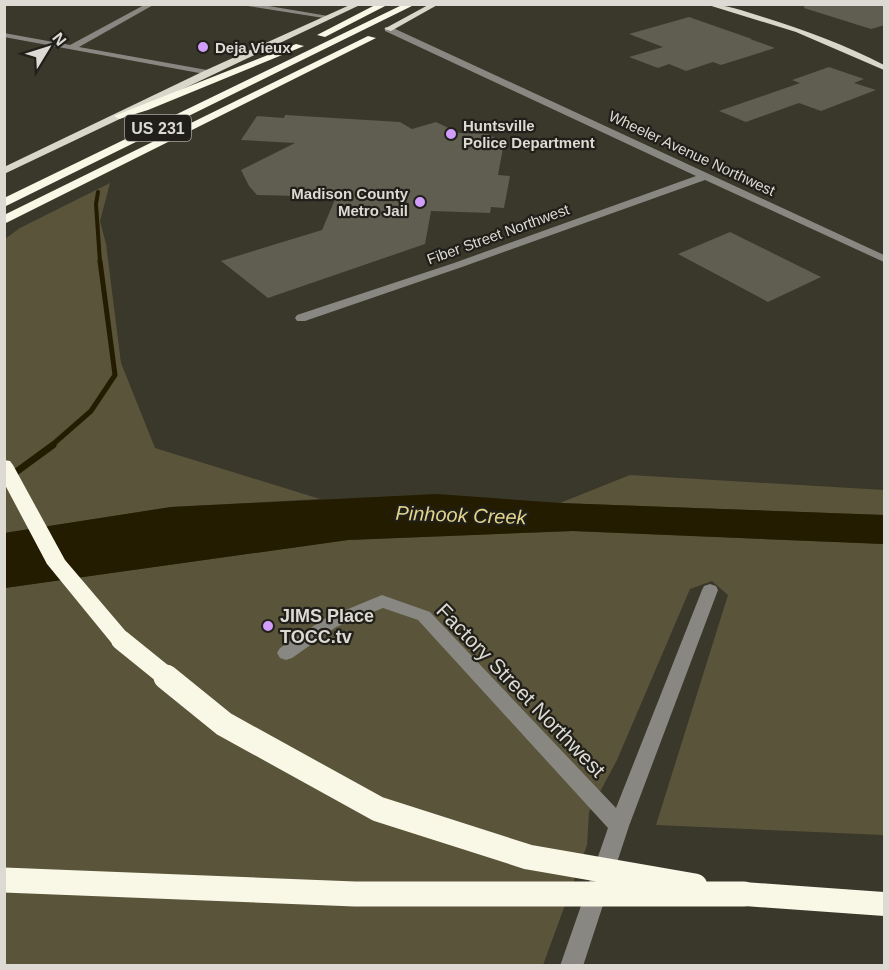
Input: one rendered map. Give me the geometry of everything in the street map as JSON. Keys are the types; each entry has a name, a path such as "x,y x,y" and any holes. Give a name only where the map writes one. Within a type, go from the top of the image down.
{"highway":[{"name":"US 231","path":"4,189 385,4"},
{"name":"US 231","path":"4,203 412,4"},
{"path":"4,220 388,29"},
{"path":"119,116 298,46"},
{"path":"232,108 312,52"},
{"path":"4,226 40,203"},
{"path":"4,465 57,564 121,640 224,724 378,809 528,857 744,894"},
{"path":"4,880 355,894 744,894 885,904"}],"main road":[{"path":"4,171 359,4"},
{"path":"388,29 436,4"},
{"path":"708,4 811,35 852,51 885,68"}],"street":[{"path":"72,47 152,4"},
{"path":"238,4 330,17"},
{"name":"Wheeler Avenue Northwest","path":"388,29 885,259"},
{"path":"4,35 207,74"},
{"name":"Fiber Street Northwest","path":"301,318 458,265 705,176"},
{"path":"571,966 619,826 710,590"},
{"name":"Factory Street Northwest","path":"286,653 330,623 382,601 424,616 619,826"}],"shaded area":[{"path":"110,183 100,221 106,244 121,363 155,448 320,499 171,507 5,533 5,239 20,228"},
{"path":"630,475 884,490 884,515 560,503"},
{"path":"573,531 884,544 884,835 656,825 728,595 712,581 690,589 617,760 589,812 587,845 543,965 5,965 4,588 348,540"}],"water":[{"name":"Pinhook Creek","path":"437,494 560,503 884,515 884,544 573,531 348,540 5,588 4,533 171,507"}],"building":[{"path":"805,4 885,4 885,25 871,29 804,8"},
{"path":"689,17 775,48 721,65 713,62 686,71 669,64 658,68 629,57 663,47 629,34"},
{"path":"829,67 864,79 854,83 876,90 821,111 799,103 746,122 719,111 800,83 792,80"},
{"name":"Madison County Metro Jail","path":"285,115 400,122 412,129 436,122 459,133 488,134 504,143 498,175 510,176 504,208 491,207 490,213 431,211 425,244 268,298 221,261 322,230 336,197 257,195 249,186 241,170 295,143 241,140 257,116 284,118"},
{"path":"730,232 821,277 768,302 678,254"}],"waterway":[{"path":"98,192 96,204 100,262"},
{"path":"51,446 91,411 115,375 100,261"},
{"path":"12,475 53,445"}],"place":[{"name":"Deja Vieux","path":"203,47"},
{"name":"Huntsville Police Department","path":"451,134"},
{"name":"Madison County Metro Jail","path":"420,202"},
{"name":"JIMS Place TOCC.tv","path":"268,626"}]}
